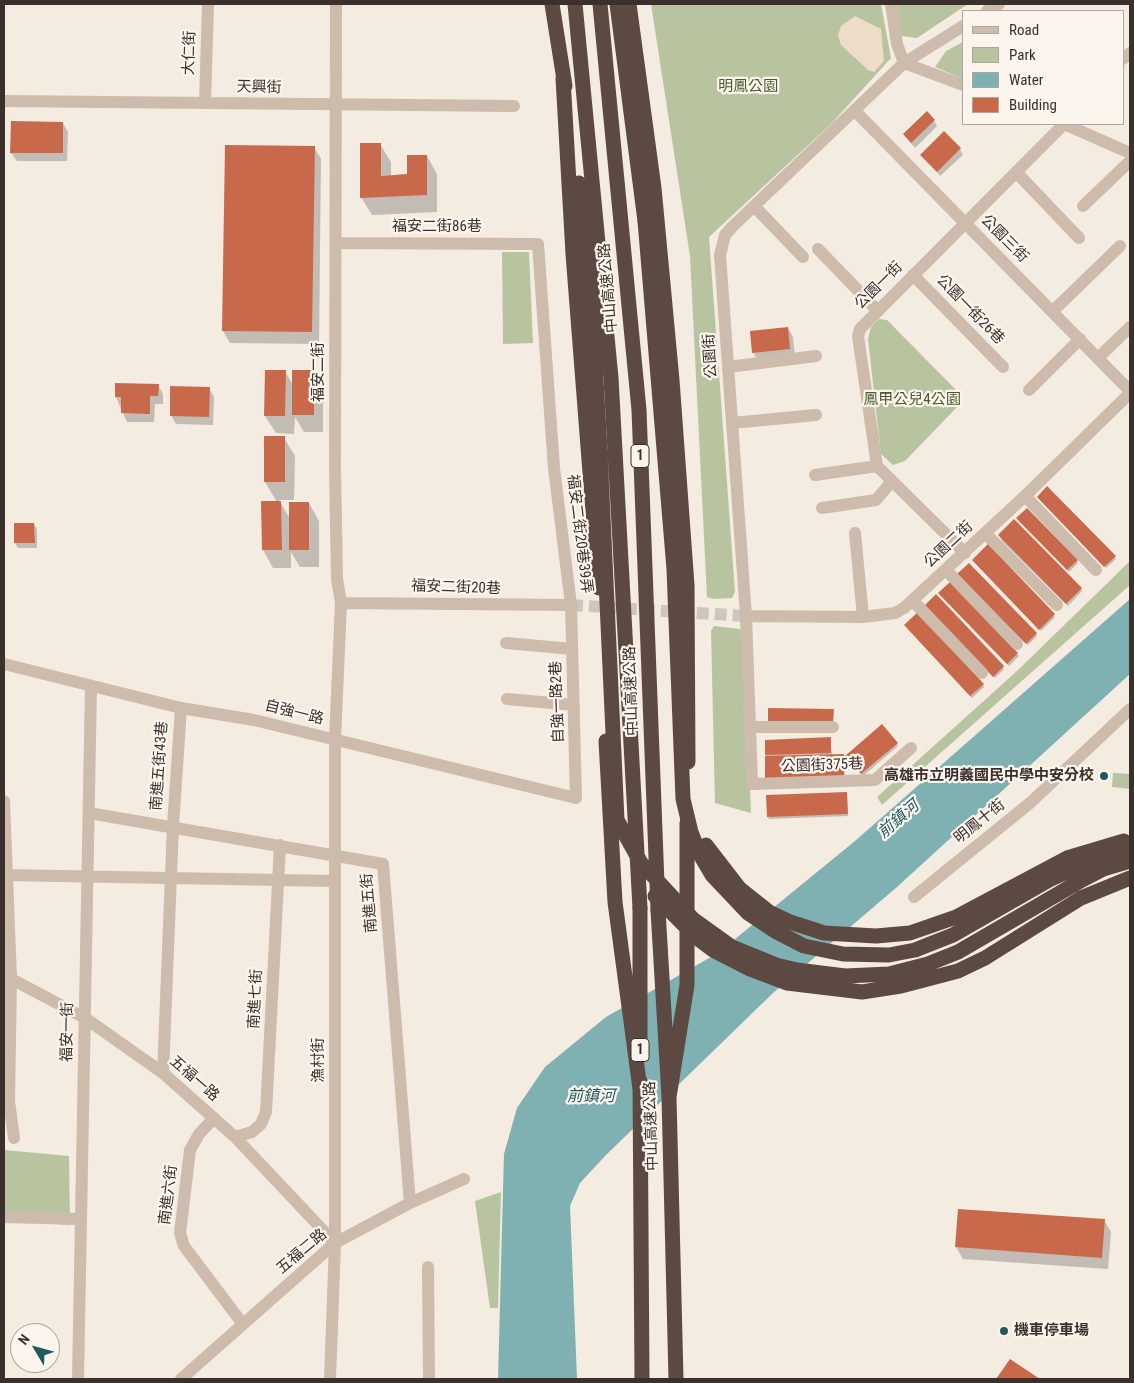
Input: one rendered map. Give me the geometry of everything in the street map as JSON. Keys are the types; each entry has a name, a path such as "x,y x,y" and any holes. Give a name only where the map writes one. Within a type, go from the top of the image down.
{"highway":[{"path":"552,4 574,138 592,308 617,820 623,843 633,866 650,891 697,938 728,958 772,978 832,990 862,992 884,989 958,971 991,954 1081,898 1130,878"},
{"name":"中山高速公路","path":"575,4 611,388 640,908 642,1379"},
{"name":"中山高速公路","path":"600,4 639,410 657,891 669,1097 676,1379"},
{"path":"617,4 645,221 674,569 683,788 691,832 699,853 712,875 735,901 762,923 786,938 804,946 842,954 889,955 915,950 953,935 1049,880 1091,861 1130,850"},
{"path":"629,4 654,188 672,380 686,585 688,956 687,985 669,1097"},
{"path":"563,78 573,254 602,618 607,783 614,882 626,999 640,1090"},
{"path":"683,788 700,835 712,855 740,889 776,916 810,929 836,935 894,935 931,926 979,906 1067,858 1096,848 1130,840"},
{"path":"617,820 641,863 660,885 693,920 722,940 743,952 776,965 797,970 846,976 900,972 940,960 958,952 1089,877 1130,861"}],"street":[{"name":"大仁街","path":"205,104 208,4"},
{"name":"福安二街","path":"335,740 341,603 337,580 335,468 336,4"},
{"path":"891,4 897,44 904,63 962,85"},
{"name":"公園街","path":"752,784 746,616 720,246 725,235 754,206 904,63 962,27"},
{"name":"天興街","path":"4,102 514,106"},
{"name":"公園三街","path":"855,111 1053,311 1130,392"},
{"name":"公園一街","path":"877,466 858,336 860,329 1063,125"},
{"path":"1066,125 1130,153"},
{"path":"1082,206 1130,161"},
{"path":"1016,172 1079,238"},
{"path":"754,206 803,256"},
{"name":"福安二街86巷","path":"336,243 538,244"},
{"name":"福安二街20巷39弄","path":"538,244 554,468 571,605"},
{"path":"1053,311 1126,246"},
{"path":"818,249 878,310"},
{"name":"公園一街26巷","path":"913,275 1003,367"},
{"path":"1098,358 1130,327"},
{"path":"1029,390 1080,339"},
{"path":"728,367 816,356"},
{"name":"公園二街","path":"746,616 864,617 896,613 913,601 965,553 1130,392"},
{"path":"732,424 816,415"},
{"path":"815,475 877,466 965,553"},
{"path":"822,508 876,500 892,481"},
{"path":"1025,496 1096,570"},
{"path":"856,533 864,617"},
{"path":"985,533 1057,605"},
{"path":"946,570 1017,644"},
{"path":"913,601 982,674"},
{"name":"福安二街20巷","path":"341,603 571,605"},
{"name":"自強一路2巷","path":"571,605 576,798"},
{"path":"506,643 572,649"},
{"name":"自強一路","path":"4,664 181,708 254,720 576,798"},
{"name":"福安一街","path":"78,1379 91,686"},
{"path":"507,699 574,705"},
{"name":"南進五街43巷","path":"173,826 181,708"},
{"name":"明鳳十街","path":"914,897 1030,803 1130,709"},
{"path":"750,728 833,727"},
{"name":"漁村街","path":"330,1379 335,1244 335,740"},
{"name":"公園街375巷","path":"752,784 875,780 912,748"},
{"path":"4,801 7,976 6,1101 14,1138"},
{"name":"南進五街","path":"89,813 173,826 383,864 410,1203"},
{"path":"163,1073 173,826"},
{"name":"南進七街","path":"236,1137 252,1132 261,1124 266,1112 280,846"},
{"path":"5,875 335,880"},
{"name":"五福一路","path":"7,976 85,1018 163,1073 236,1137 335,1244"},
{"name":"南進六街","path":"214,1118 199,1134 190,1150 180,1233 184,1246 242,1323"},
{"name":"五福二路","path":"181,1379 242,1323 335,1244 410,1203 464,1179"},
{"path":"4,1217 81,1219"},
{"path":"428,1267 429,1379"}],"green space":[{"name":"明鳳公園","path":"651,4 881,4 891,58 831,124 709,237 735,592 732,598 713,599 707,597 690,256"},
{"path":"897,4 968,4 917,38 901,36"},
{"path":"962,43 962,79 935,67 946,51"},
{"path":"502,252 529,252 533,343 503,344"},
{"name":"鳳甲公兒4公園","path":"879,319 887,320 959,393 959,405 905,461 893,465 881,454 868,339 871,327"},
{"path":"1130,561 1130,585 882,805 877,797 1017,671"},
{"path":"714,626 740,629 743,634 751,813 715,803 711,631"},
{"path":"1113,773 1130,774 1130,789 1112,787"},
{"path":"4,1150 69,1156 70,1225 4,1220"},
{"path":"501,1192 498,1308 490,1308 475,1201"}],"shaded area":[{"path":"855,16 881,29 884,61 874,72 868,70 841,45 838,35 841,26"}],"water":[{"name":"前鎮河","path":"1130,599 1130,674 897,887 774,992 605,1156 580,1183 570,1206 577,1379 498,1379 504,1154 517,1108 545,1067 606,1017 718,953 855,841"}],"building":[{"path":"927,111 935,120 911,143 903,134"},
{"path":"11,121 63,122 63,153 10,153"},
{"path":"944,131 961,148 937,172 920,155"},
{"path":"360,143 381,143 381,176 407,174 407,155 427,155 427,195 360,198"},
{"path":"225,145 315,146 312,332 222,331"},
{"path":"788,327 790,349 752,353 750,331"},
{"path":"265,370 286,370 285,416 264,416"},
{"path":"292,370 314,370 314,415 292,415"},
{"path":"115,383 159,384 158,396 150,396 150,414 121,413 121,397 115,397"},
{"path":"170,386 210,387 209,417 170,416"},
{"path":"264,436 285,436 285,482 264,482"},
{"path":"1047,486 1116,556 1104,567 1037,497"},
{"path":"261,501 281,501 282,550 262,550"},
{"path":"289,502 309,502 309,550 289,550"},
{"path":"1027,508 1078,560 1067,570 1016,518"},
{"path":"1014,519 1082,588 1066,604 998,535"},
{"path":"14,523 34,523 35,543 14,543"},
{"path":"988,544 1055,614 1039,630 972,560"},
{"path":"969,563 1037,633 1026,644 957,574"},
{"path":"950,582 1018,653 1007,664 938,593"},
{"path":"936,594 1004,666 993,677 925,605"},
{"path":"918,612 984,684 970,696 904,625"},
{"path":"768,708 834,709 833,724 768,723"},
{"path":"882,724 898,743 861,774 845,756"},
{"path":"831,737 831,753 765,755 765,740"},
{"path":"844,754 844,777 765,779 765,756"},
{"path":"847,792 848,814 767,817 766,795"},
{"path":"958,1209 1105,1219 1102,1258 955,1247"},
{"path":"1010,1359 1040,1379 996,1379"}],"tunnel":[{"path":"571,605 746,616"}],"place":[{"name":"高雄市立明義國民中學中安分校","path":"1104,776"},
{"name":"機車停車場","path":"1004,1331"}]}
